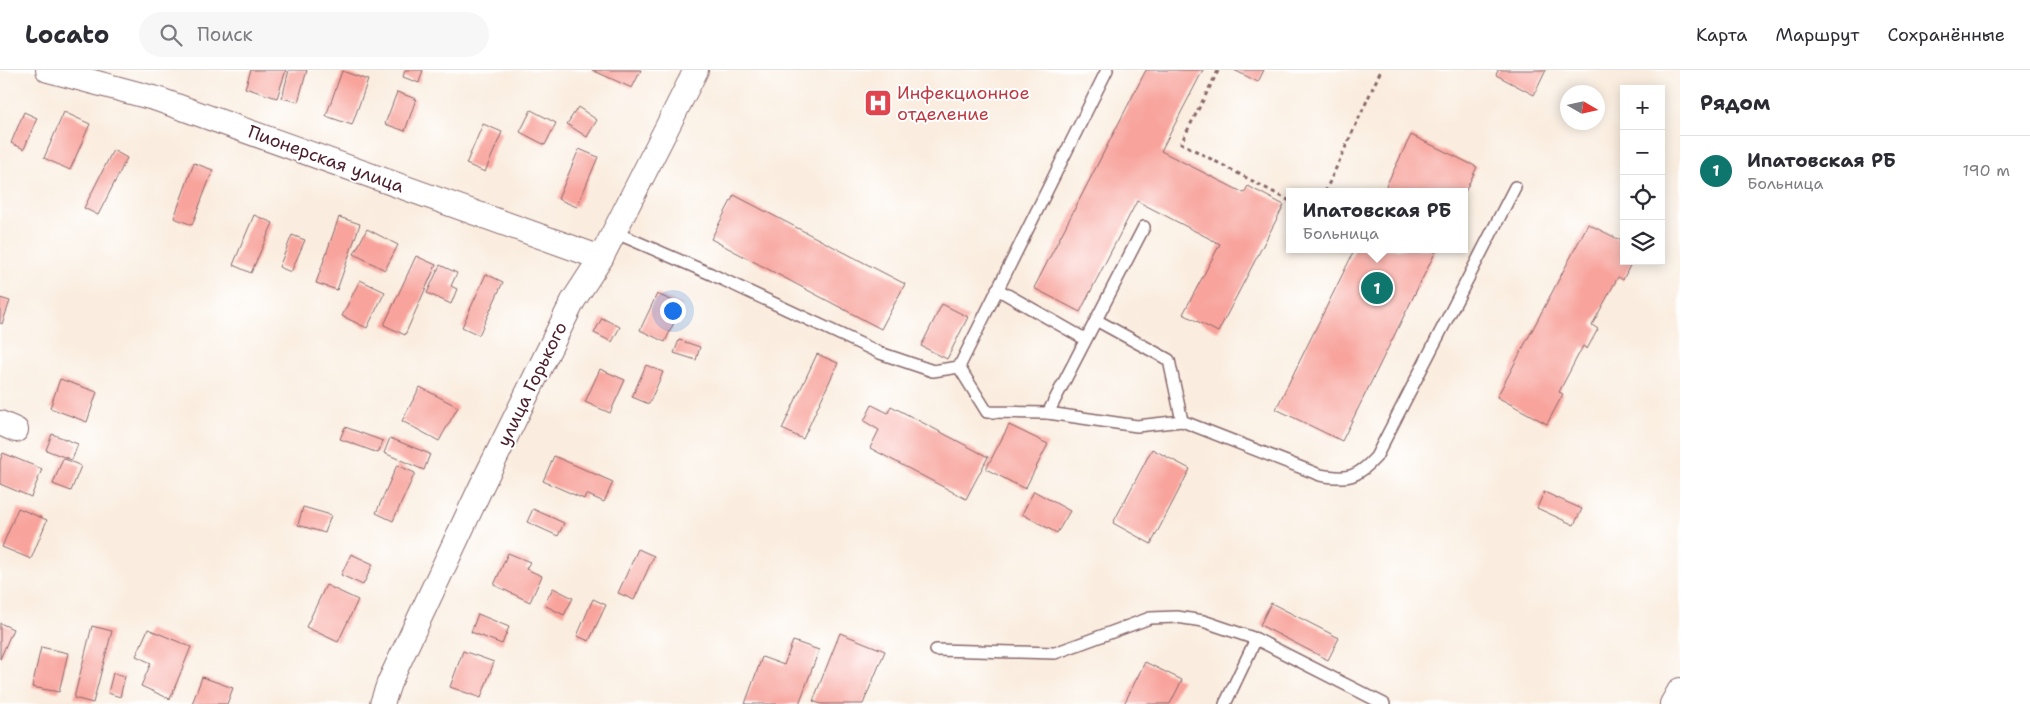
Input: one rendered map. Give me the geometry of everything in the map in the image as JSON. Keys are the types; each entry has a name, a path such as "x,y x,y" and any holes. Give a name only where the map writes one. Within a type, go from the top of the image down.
{"street":[{"name":"Пионерская улица","path":"48,70 157,99 601,258"},
{"name":"улица Горького","path":"382,704 389,684 481,487 573,300 601,258 696,70"},
{"path":"1672,704 1680,690"}],"lane":[{"path":"959,368 1107,70"},
{"path":"959,368 987,412 1048,413 1137,426 1182,421 1320,475 1340,478 1352,476 1363,471 1376,457 1515,187"},
{"path":"1048,413 1144,227"},
{"path":"614,232 711,274 880,353 933,372 959,368"},
{"path":"998,290 1085,339"},
{"path":"1096,320 1169,360 1182,421"},
{"path":"936,650 1055,653 1150,618 1176,617 1203,621 1256,639 1384,704"},
{"path":"1225,704 1256,639"}],"path":[{"path":"1327,188 1381,70"},
{"path":"1218,72 1181,143 1286,199"}],"building":[{"path":"251,70 286,70 277,98 245,88"},
{"path":"289,70 307,70 298,102 282,98"},
{"path":"405,70 423,70 419,83 403,77"},
{"path":"592,70 641,70 632,88"},
{"path":"1146,70 1203,70 1161,151 1244,193 1248,186 1284,205 1218,332 1183,314 1220,244 1137,201 1080,312 1034,288"},
{"path":"1234,70 1264,70 1258,82"},
{"path":"1498,70 1546,70 1534,95 1496,75"},
{"path":"342,71 368,80 352,125 326,116"},
{"path":"397,92 416,99 405,131 385,124"},
{"path":"578,107 597,120 587,137 567,124"},
{"path":"531,110 556,123 545,145 520,132"},
{"path":"24,112 37,118 24,149 11,143"},
{"path":"64,112 90,124 70,170 44,158"},
{"path":"483,124 502,132 485,172 466,164"},
{"path":"1411,135 1477,167 1467,188 1385,188"},
{"path":"579,149 598,157 577,207 558,199"},
{"path":"113,150 127,158 98,215 84,208"},
{"path":"194,163 213,170 192,225 174,218"},
{"path":"734,195 905,284 881,329 711,239"},
{"path":"254,215 273,223 251,273 233,265"},
{"path":"339,217 360,224 337,290 316,283"},
{"path":"1588,224 1620,240 1620,265 1630,265 1623,280 1618,277 1592,325 1598,329 1587,349 1583,346 1559,392 1563,394 1547,424 1497,397"},
{"path":"367,229 398,245 385,270 354,254"},
{"path":"292,235 305,240 291,272 279,267"},
{"path":"1353,253 1435,253 1342,441 1276,409"},
{"path":"416,256 436,265 405,335 384,325"},
{"path":"440,265 457,273 451,286 457,289 451,304 427,293"},
{"path":"486,274 503,282 479,335 462,327"},
{"path":"360,280 385,292 367,328 342,316"},
{"path":"657,294 682,305 665,342 640,330"},
{"path":"0,298 10,301 2,324 0,323"},
{"path":"942,304 968,317 947,359 921,346"},
{"path":"602,318 620,327 612,342 594,333"},
{"path":"679,340 700,347 696,360 674,353"},
{"path":"817,354 838,363 803,439 782,429"},
{"path":"646,365 663,372 649,404 632,397"},
{"path":"600,369 625,380 610,413 585,402"},
{"path":"60,379 97,392 87,422 50,408"},
{"path":"420,387 458,407 439,441 402,421"},
{"path":"872,405 888,413 891,406 988,457 966,499 870,448 879,430 864,421"},
{"path":"1009,425 1048,444 1025,489 986,469"},
{"path":"345,427 383,441 378,453 340,439"},
{"path":"52,434 78,444 72,460 46,450"},
{"path":"390,438 430,454 424,470 384,453"},
{"path":"1152,449 1190,469 1151,544 1113,523"},
{"path":"3,453 42,469 31,497 0,484 0,461"},
{"path":"554,456 613,482 604,502 586,494 584,499 543,481"},
{"path":"63,458 81,466 71,491 53,484"},
{"path":"397,465 415,473 393,521 376,513"},
{"path":"1034,491 1070,511 1057,533 1022,514"},
{"path":"1544,492 1582,509 1574,525 1537,508"},
{"path":"303,507 331,515 325,533 298,525"},
{"path":"18,508 47,520 31,559 2,547"},
{"path":"533,509 564,523 558,536 527,522"},
{"path":"638,549 654,556 634,600 618,593"},
{"path":"508,553 530,562 526,569 542,576 530,602 494,585"},
{"path":"351,554 373,564 363,585 341,575"},
{"path":"326,585 358,600 338,642 306,627"},
{"path":"553,588 573,598 564,615 544,605"},
{"path":"593,599 606,605 589,641 577,636"},
{"path":"1271,603 1339,638 1328,660 1260,625"},
{"path":"478,614 509,627 502,644 471,632"},
{"path":"0,623 13,629 0,659"},
{"path":"92,626 112,631 93,703 74,698"},
{"path":"148,629 191,647 170,699 141,686 151,663 136,656"},
{"path":"840,633 885,651 863,704 821,704 813,701"},
{"path":"793,641 819,650 799,704 745,704 762,657 784,665"},
{"path":"41,647 68,653 59,692 32,687"},
{"path":"463,651 494,662 481,698 450,687"},
{"path":"1145,662 1182,680 1170,704 1124,704"},
{"path":"113,673 125,676 120,697 108,693"},
{"path":"202,677 233,688 227,704 192,704"}],"place":[{"name":"Инфекционное отделение","path":"878,103"},
{"name":"Ипатовская РБ","path":"1377,288"}]}
